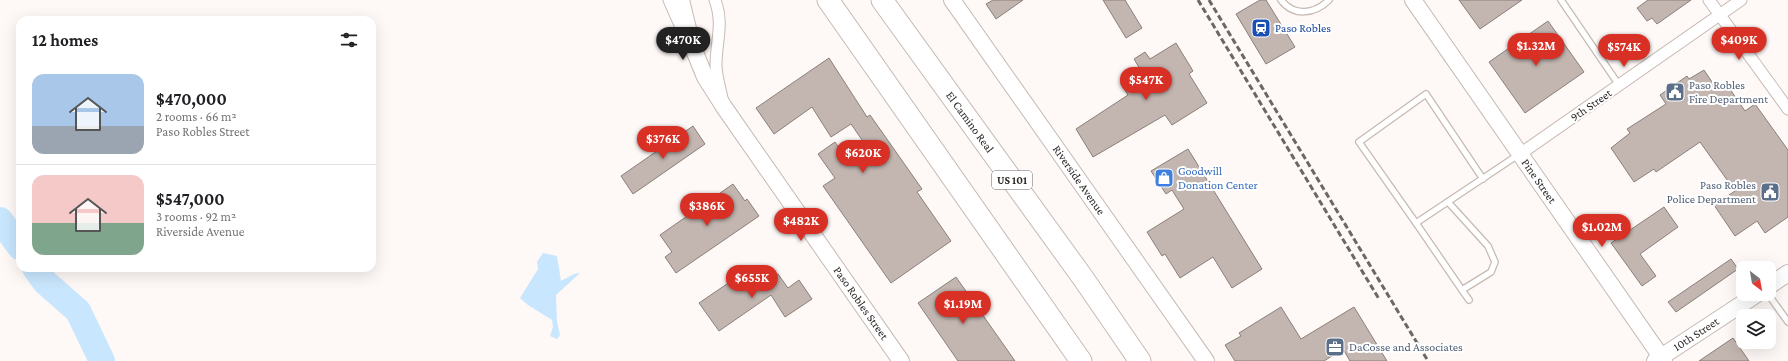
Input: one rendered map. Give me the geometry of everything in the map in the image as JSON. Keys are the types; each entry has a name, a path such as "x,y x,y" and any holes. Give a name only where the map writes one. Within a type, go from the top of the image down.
{"highway":[{"path":"828,0 1081,361"},
{"name":"El Camino Real","path":"882,0 1140,361"}],"street":[{"name":"Paso Robles Street","path":"670,0 685,36 692,45"},
{"name":"Paso Robles Street","path":"681,0 692,45 705,77 724,107 901,361"},
{"name":"Paso Robles Street","path":"715,0 720,13 716,66 724,107"},
{"name":"Riverside Avenue","path":"952,0 1206,361"},
{"name":"Pine Street","path":"1413,0 1660,360"},
{"path":"1709,0 1788,109"},
{"name":"9th Street","path":"1520,154 1741,0"},
{"path":"1776,281 1788,273"},
{"name":"10th Street","path":"1660,360 1747,301"}],"lane":[{"path":"1281,0 1293,10 1303,12 1313,11 1322,7 1329,0"},
{"path":"1561,0 1619,85"},
{"path":"1469,300 1359,142 1426,94 1483,179"},
{"path":"1416,223 1520,154"},
{"path":"1448,202 1488,246 1494,262 1491,272 1462,290"},
{"path":"1773,301 1788,322"}],"water":[{"path":"543,253 557,256 561,281 574,274 580,273 556,295 557,322 560,335 557,339 550,336 553,327 552,320 528,305 520,298 538,269 537,262"}],"building":[{"path":"993,0 1023,0 996,19 986,4"},
{"path":"1103,0 1125,0 1142,28 1126,38"},
{"path":"1260,0 1266,0 1295,47 1266,64 1236,14"},
{"path":"1459,0 1522,0 1480,29"},
{"path":"1648,0 1691,0 1657,24 1652,18 1647,21 1637,8"},
{"path":"1548,21 1584,72 1525,113 1489,62"},
{"path":"1176,43 1193,71 1189,74 1207,103 1172,125 1165,115 1093,157 1076,129 1128,95 1123,87 1143,74 1134,59 1145,52 1150,59"},
{"path":"829,58 867,117 870,115 922,189 917,192 951,241 891,283 823,186 835,178 818,154 835,142 852,166 871,153 851,124 831,137 812,107 774,134 756,108"},
{"path":"1704,70 1716,88 1725,82 1745,111 1755,104 1788,150 1788,217 1765,233 1757,221 1735,236 1714,205 1735,191 1700,142 1656,172 1654,169 1634,182 1611,148 1630,133 1627,129 1666,104 1660,95 1687,76 1689,79"},
{"path":"693,126 705,144 633,194 621,176"},
{"path":"1188,149 1262,269 1232,288 1213,257 1180,278 1165,254 1162,256 1147,232 1184,209 1172,190 1166,194 1151,171"},
{"path":"733,184 745,201 747,199 759,216 676,273 665,257 672,252 660,235"},
{"path":"1664,207 1678,227 1640,254 1656,276 1642,286 1611,243"},
{"path":"1731,259 1736,266 1736,270 1676,312 1668,302"},
{"path":"746,271 757,288 778,274 788,288 799,280 812,299 785,317 771,295 719,331 699,303"},
{"path":"956,277 1015,361 958,361 918,303"},
{"path":"1281,307 1301,339 1354,307 1387,361 1350,361 1343,349 1324,361 1235,361 1225,345 1241,336 1239,333"},
{"path":"1733,338 1736,342 1736,349 1741,349 1749,361 1699,361"}],"waterway":[{"path":"0,220 16,242"},
{"path":"38,272 45,282 78,311 102,361"}],"railway":[{"path":"1198,0 1379,299"},
{"path":"1209,0 1428,361"}],"place":[{"name":"Paso Robles","path":"1261,28"},
{"name":"Paso Robles Fire Department","path":"1675,92"},
{"name":"Goodwill Donation Center","path":"1164,178"},
{"name":"Paso Robles Police Department","path":"1770,192"},
{"name":"DaCosse and Associates","path":"1335,347"}]}
